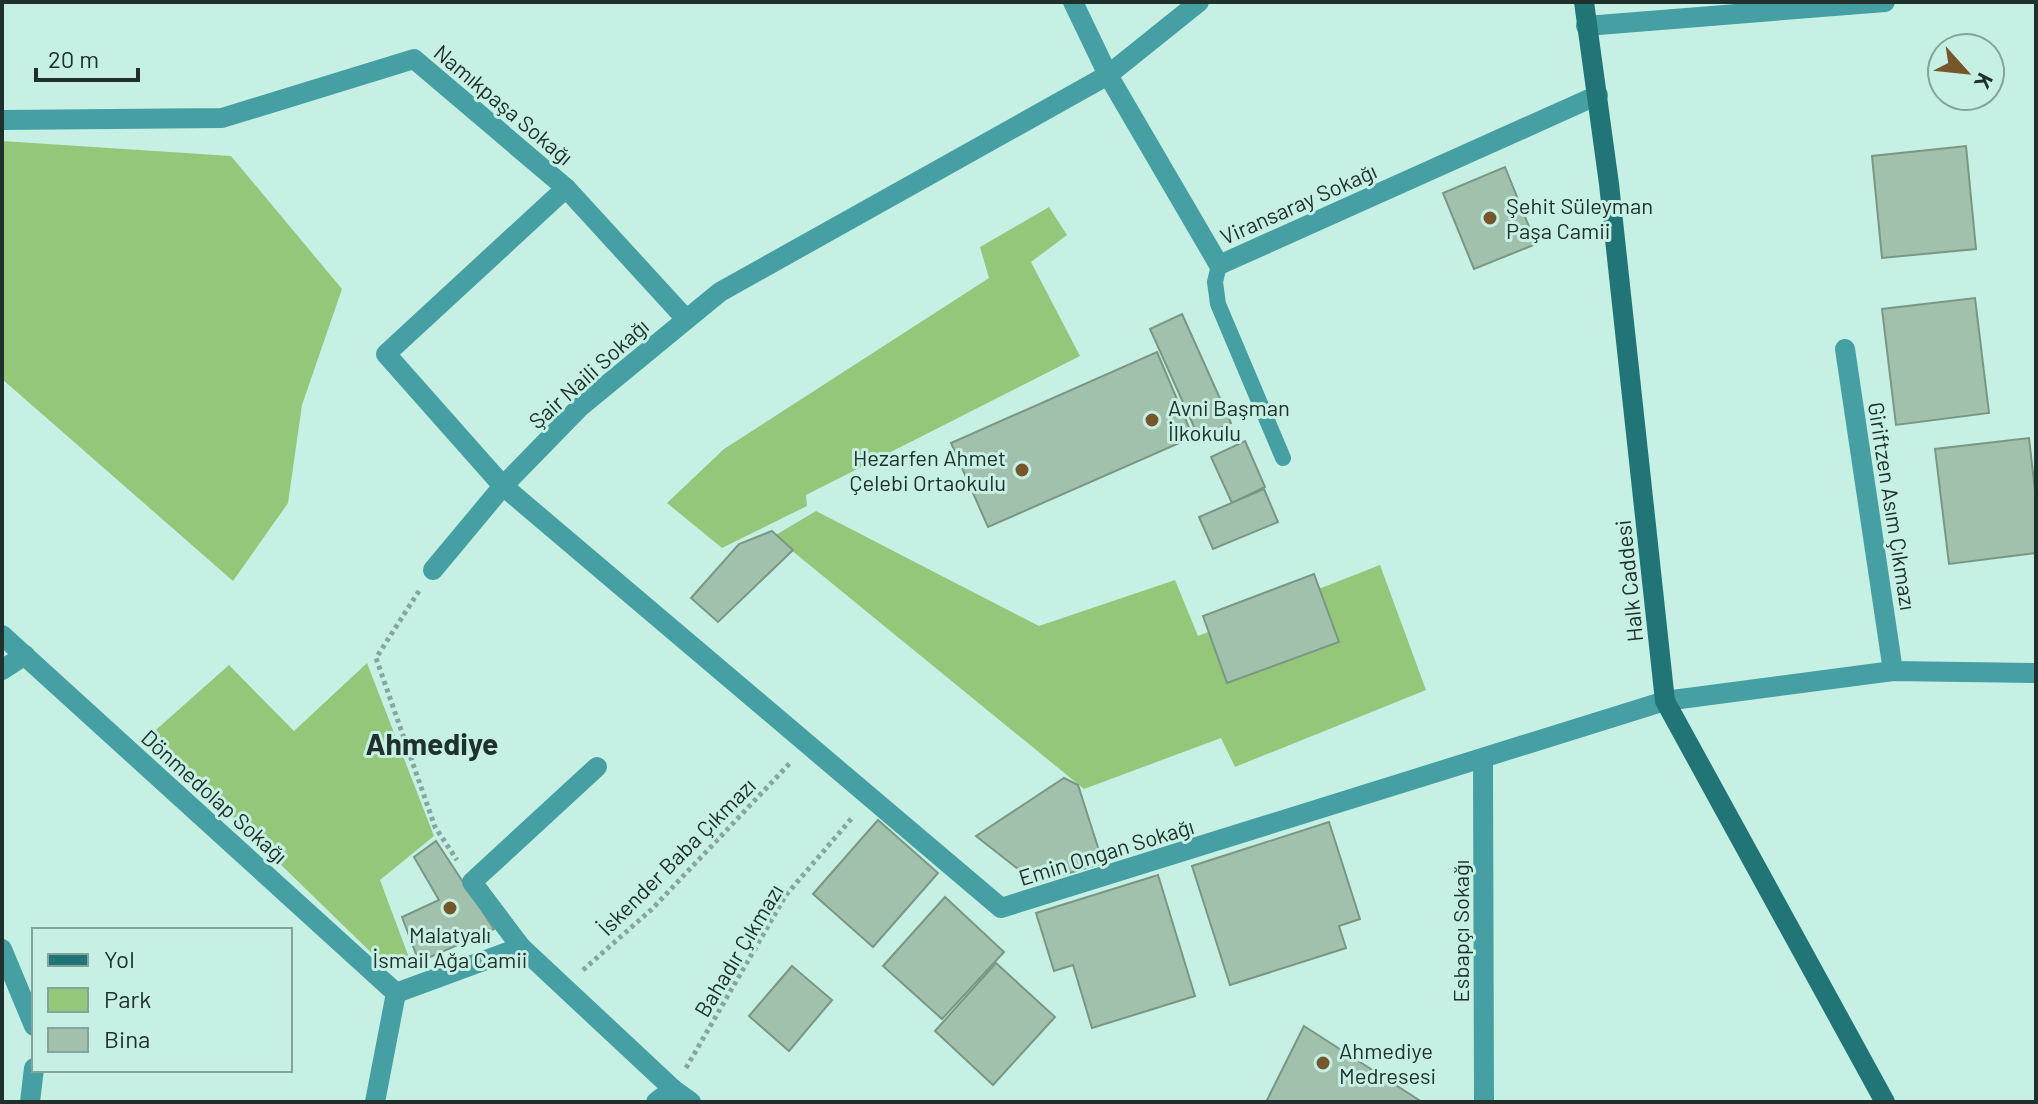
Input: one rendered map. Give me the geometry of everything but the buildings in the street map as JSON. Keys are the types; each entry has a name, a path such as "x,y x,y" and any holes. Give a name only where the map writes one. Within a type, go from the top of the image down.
{"main road":[{"name":"Halk Caddesi","path":"1584,2 1598,95 1665,701 1885,1102"}],"street":[{"name":"Viransaray Sokağı","path":"1073,2 1108,75 1219,265 1598,95"},
{"name":"Şair Naili Sokağı","path":"433,570 503,486 580,407 720,292 1108,75 1199,2"},
{"path":"1586,26 1885,2"},
{"name":"Namıkpaşa Sokağı","path":"2,120 222,118 414,59 566,188 686,319"},
{"name":"Emin Ongan Sokağı","path":"566,188 386,354 503,486 1001,908 1665,701"},
{"name":"Giriftzen Asım Çıkmazı","path":"1845,349 1893,671"},
{"name":"Dönmedolap Sokağı","path":"2,635 396,993"},
{"path":"2,670 25,655"},
{"path":"1665,701 1893,671 2036,673"},
{"name":"Esbapçı Sokağı","path":"1483,760 1484,1102"},
{"path":"597,767 472,882 521,947 673,1089 691,1102"},
{"path":"375,1102 396,993 521,947"},
{"path":"2,949 32,1021"},
{"path":"30,1102 34,1072"},
{"path":"656,1102 673,1089"}],"lane":[{"path":"1219,265 1215,282 1218,304 1283,458"}],"path":[{"path":"433,570 376,658 435,827 472,882"},
{"name":"İskender Baba Çıkmazı","path":"564,986 652,909 808,744"},
{"name":"Bahadır Çıkmazı","path":"673,1089 786,895 848,825 866,794"}],"green space":[{"path":"2,141 231,156 342,289 302,405 288,503 233,581 2,379"},
{"path":"1049,207 1067,235 1031,262 1080,356 806,495 807,506 722,548 667,503 724,449 989,278 980,247"},
{"path":"816,511 1039,626 1175,580 1198,636 1380,565 1426,690 1235,767 1221,738 1084,789 774,536"},
{"path":"367,663 434,836 380,880 411,963 389,970 149,736 229,665 294,731"}],"place":[{"name":"Şehit Süleyman Paşa Camii","path":"1490,218"},
{"name":"Avni Başman İlkokulu","path":"1152,420"},
{"name":"Hezarfen Ahmet Çelebi Ortaokulu","path":"1022,470"},
{"name":"Malatyalı İsmail Ağa Camii","path":"450,908"},
{"name":"Ahmediye Medresesi","path":"1323,1063"}],"district":[{"name":"Ahmediye","path":"432,743"}]}
